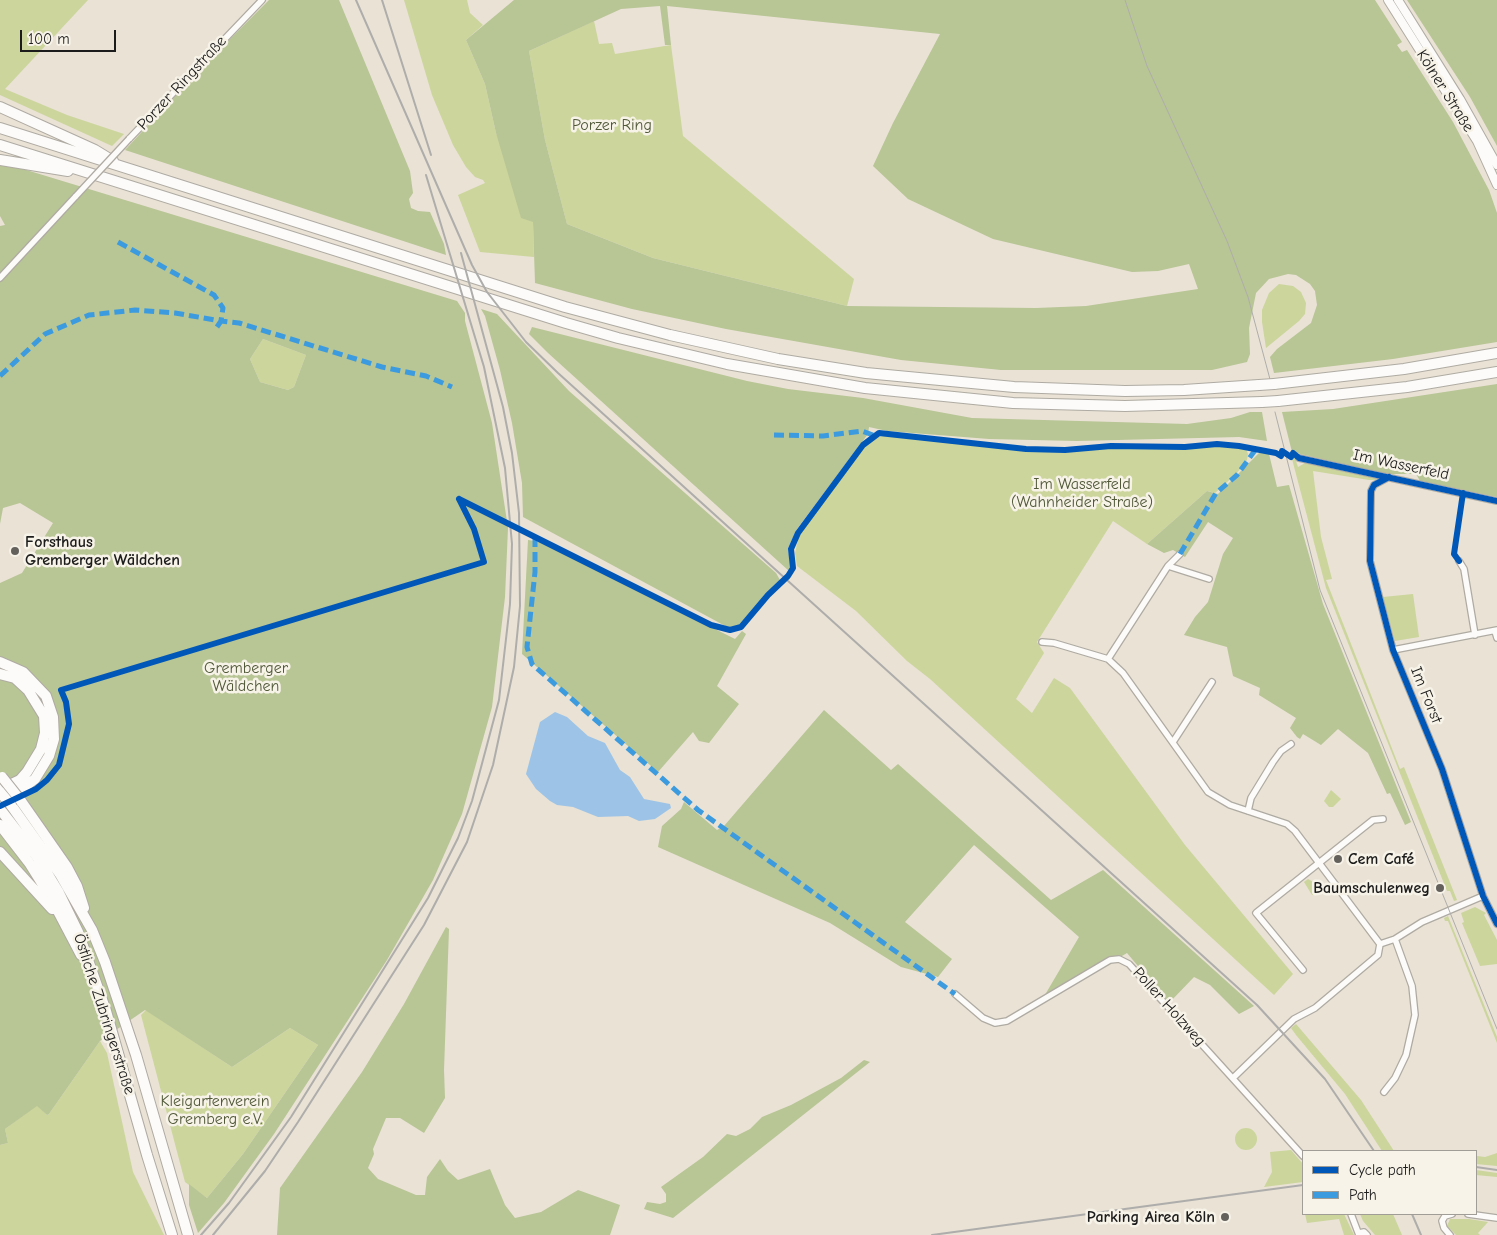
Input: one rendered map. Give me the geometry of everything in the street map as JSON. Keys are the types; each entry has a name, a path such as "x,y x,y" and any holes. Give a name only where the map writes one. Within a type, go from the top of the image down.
{"highway":[{"path":"0,107 95,150 124,168"},
{"path":"0,128 565,307 670,335 778,359 866,373 1014,387 1145,390 1274,384 1404,369 1497,353"},
{"path":"0,145 566,324 668,351 775,374 865,388 1013,403 1125,406 1278,401 1407,387 1497,372"},
{"path":"0,160 52,170 89,173"},
{"path":"0,662 24,672 46,696 53,716 54,739 49,756 35,779 12,796 0,800"},
{"path":"0,674 15,678 28,690 44,716 45,733 41,749 20,780 0,790 16,803"},
{"path":"1,776 16,803"},
{"name":"Östliche Zubringerstraße","path":"16,803 67,867 77,886 121,1006 188,1235"},
{"name":"Östliche Zubringerstraße","path":"0,809 38,858 58,891 78,932 106,1011 172,1235"},
{"path":"0,825 30,864 62,918 96,983"},
{"path":"0,852 62,918"}],"main road":[{"name":"Kölner Straße","path":"1388,0 1472,134 1497,185"},
{"name":"Kölner Straße","path":"1398,0 1465,107 1497,165"}],"street":[{"name":"Porzer Ringstraße","path":"0,278 262,0"},
{"name":"Im Wasserfeld","path":"1299,458 1497,500"},
{"name":"Im Forst","path":"1389,477 1374,485 1371,492 1368,545 1370,561 1393,650 1453,798 1483,896 1497,924"},
{"path":"1108,659 1168,566 1180,554"},
{"path":"1459,561 1466,578 1475,635"},
{"path":"1168,566 1209,578"},
{"path":"1393,650 1496,631 1497,638"},
{"path":"1042,642 1056,644 1108,659 1123,673 1208,792 1230,806 1287,824 1380,944 1378,955 1316,1008 1294,1019 1233,1078"},
{"path":"1173,742 1212,682"},
{"path":"1248,811 1251,798 1273,762 1281,751 1291,744"},
{"path":"1303,970 1256,913 1373,820 1384,819"},
{"path":"1380,944 1395,939 1422,922 1483,896"},
{"path":"1384,1092 1395,1078 1406,1055 1414,1022 1412,986 1395,939"},
{"name":"Poller Holzweg","path":"955,994 983,1018 995,1023 1007,1021 1110,960 1118,959 1129,964 1302,1155"},
{"path":"1351,1215 1359,1234 1364,1232 1367,1235"},
{"path":"1448,1215 1445,1216 1442,1221 1444,1228 1450,1235"},
{"path":"1475,1215 1497,1218"}],"green space":[{"path":"0,0 88,0 5,89 67,115 124,134 112,146 0,95"},
{"path":"269,0 339,0 410,171 413,193 409,199 411,208 430,212 444,244 446,255 125,150 203,66"},
{"path":"404,0 467,0 470,13 483,25 466,40 485,84 496,133 533,222 534,257 480,252 458,195 485,183 483,180 475,177 466,167 453,145 432,95"},
{"path":"514,0 1375,0 1402,42 1397,45 1402,52 1407,50 1453,122 1489,190 1497,213 1497,342 1393,359 1274,373 1270,357 1277,349 1311,323 1317,305 1315,291 1310,284 1296,275 1288,274 1269,279 1256,293 1249,328 1250,354 1247,362 1212,370 1001,370 901,360 726,329 632,309 535,283 533,222 521,218 496,133 485,84 466,40","holes":["660,6 665,45 671,45 667,6 940,34 893,123 873,166 908,199 993,239 1132,272 1158,271 1189,264 1198,289 1086,306 1036,308 847,306 653,258 567,224 545,140 529,51 621,9"]},
{"path":"1407,0 1497,0 1497,146 1470,97"},
{"name":"Porzer Ring","path":"594,21 599,44 612,43 615,54 671,45 683,136 854,279 847,306 653,258 567,224 545,140 529,51"},
{"name":"Gremberger Wäldchen","path":"0,162 457,301 465,313 465,321 492,423 508,528 505,597 492,707 462,814 433,880 387,960 274,1134 224,1203 198,1233 189,1205 189,1184 207,1198 243,1154 318,1045 290,1028 232,1067 145,1010 100,1041 49,1114 47,1115 37,1106 5,1129 8,1143 0,1145 0,583 22,573 53,523 20,503 3,508 0,524 0,226 5,225 0,216","holes":["263,339 306,355 294,387 288,390 260,382 250,359"]},
{"path":"1279,284 1293,286 1301,292 1306,303 1305,314 1266,348 1262,310 1269,293"},
{"path":"481,309 497,314 569,391 776,573 780,580 736,628 729,628 523,517 522,483 512,423 500,370 485,316"},
{"path":"532,327 747,381 788,389 863,398 972,418 1187,424 1231,418 1250,412 1262,412 1267,441 1239,437 1077,441 989,439 887,431 869,427 868,434 797,529 788,548 791,567 789,571 548,353 529,334"},
{"path":"263,339 306,355 294,387 288,390 260,382 250,359"},
{"path":"1497,384 1497,497 1420,481 1416,474 1386,474 1292,452 1282,412 1333,409"},
{"name":"Im Wasserfeld (Wahnheider Straße)","path":"888,435 1026,451 1065,452 1111,448 1185,449 1217,446 1246,449 1248,454 1247,460 1237,473 1215,493 1207,491 1147,544 1113,521 1037,642 1044,653 1016,699 1032,713 1054,678 1070,688 1185,845 1293,974 1274,995 930,679 907,661 856,611 797,566 795,553 799,535 867,443 878,437"},
{"path":"1261,451 1269,454 1277,487 1289,485 1323,604 1411,822 1405,825 1390,793 1387,794 1368,753 1338,729 1321,745 1303,734 1300,739 1290,728 1296,718 1259,695 1260,688 1233,676 1227,647 1184,635 1195,617 1208,602 1223,554 1233,538 1208,522 1185,557 1173,550 1164,553 1147,544 1207,491 1218,494"},
{"path":"1295,458 1298,467 1307,462 1377,477 1376,480 1369,480 1313,471 1321,537 1332,579 1326,580 1400,769 1404,767 1457,900 1454,901 1450,891 1447,891 1326,588 1292,459"},
{"path":"528,540 541,542 735,639 742,631 746,634 717,686 739,704 709,743 699,741 693,732 658,772 522,654"},
{"path":"1413,594 1419,637 1395,641 1383,597"},
{"path":"824,710 891,770 898,764 1051,900 1103,870 1254,1006 1239,1014 1210,985 1194,977 1169,1003 1127,953 1039,1005 1079,937 974,845 905,922 952,959 938,977 901,967 830,923 658,847 662,826 681,809 684,802 717,830 724,826"},
{"path":"1331,790 1341,799 1333,807 1329,807 1324,801"},
{"path":"1308,879 1320,886 1321,891 1318,895 1312,895 1304,882"},
{"path":"1475,907 1486,913 1484,915 1497,940 1497,964 1480,966 1462,923 1464,922 1461,913"},
{"path":"1448,916 1497,1037 1497,1043 1448,921 1445,921 1444,918"},
{"path":"446,927 449,929 444,1070 445,1098 424,1133 400,1118 386,1118 373,1149 374,1154 368,1168 378,1179 416,1195 425,1195 427,1177 440,1159 448,1171 458,1180 490,1169 505,1205 515,1218 541,1212 578,1190 620,1205 610,1235 277,1235 280,1188 362,1072 404,1004"},
{"name":"Kleigartenverein Gremberg e.V.","path":"146,1010 232,1067 290,1028 318,1045 243,1154 207,1198 185,1182 141,1015"},
{"path":"1296,1024 1361,1100 1393,1150 1381,1150 1345,1094 1291,1028"},
{"path":"100,1041 107,1053 133,1172 164,1235 0,1235 0,1145 8,1143 5,1129 37,1105 47,1115 49,1114"},
{"path":"864,1060 870,1062 673,1218 644,1209 647,1202 660,1204 666,1202 666,1194 661,1187 703,1157 727,1134 736,1136 750,1129 762,1117 791,1105 841,1078"},
{"path":"1246,1128 1254,1131 1257,1139 1254,1147 1246,1150 1238,1147 1235,1139 1238,1131"},
{"path":"1291,1150 1302,1163 1302,1182 1264,1187 1272,1172 1270,1152"},
{"path":"1497,1153 1497,1166 1477,1164 1477,1156 1485,1157"},
{"path":"1477,1170 1497,1173 1497,1177 1477,1175"},
{"path":"1305,1215 1344,1215 1354,1235 1344,1235 1339,1219 1307,1223"},
{"path":"1360,1215 1393,1215 1402,1235 1375,1235"},
{"path":"1450,1219 1488,1222 1478,1233 1480,1235 1456,1235 1447,1226"}],"water":[{"path":"555,712 567,717 588,736 605,743 620,770 630,777 644,799 670,804 671,808 655,819 639,821 628,816 598,817 573,807 557,805 550,801 536,789 526,774 540,722"}],"tram line":[{"path":"1125,0 1147,66 1227,241 1248,297 1271,383"},
{"path":"1275,412 1320,590 1497,1029"}],"railway":[{"path":"356,0 472,265 487,292 526,342 1257,1005 1325,1079 1373,1150"},
{"path":"382,0 431,155"},
{"path":"201,1235 229,1203 291,1117 428,898 458,838 472,801 499,700 510,604 512,544 505,468 484,367 426,175"},
{"path":"213,1235 265,1171 424,925 467,842 493,765 514,667 520,606 519,513 512,453 503,407 461,253"},
{"path":"1477,1167 1497,1170"},
{"path":"932,1235 1302,1185"},
{"path":"1412,1215 1421,1235"}],"marked path":[{"path":"118,242 214,295 223,308 221,321 239,323 382,367 426,376 452,387"},
{"path":"0,376 45,334 89,315 135,310 175,313 221,321 217,327"},
{"path":"774,435 823,436 862,431 873,435"},
{"path":"1180,554 1216,493 1237,475 1256,449"},
{"path":"535,537 535,572 527,647 532,664 698,810 955,994"}],"cycle path":[{"path":"459,499 711,625 730,630 741,627 768,595 788,576 793,568 791,549 798,533 863,445 879,433 1026,449 1065,450 1111,446 1185,447 1217,444 1239,446 1276,453 1281,456 1282,451 1291,457 1293,453 1299,458 1497,501"},
{"path":"1389,477 1374,485 1371,491 1370,561 1393,650 1442,769 1483,896 1497,924"},
{"path":"1459,561 1454,554 1463,493"},
{"path":"0,806 36,789 47,780 59,765 69,724 66,702 61,690 484,562 474,529 459,499"}],"place":[{"name":"Forsthaus Gremberger Wäldchen","path":"15,551"},
{"name":"Cem Café","path":"1338,859"},
{"name":"Baumschulenweg","path":"1440,888"},
{"name":"Parking Airea Köln","path":"1225,1217"}]}
